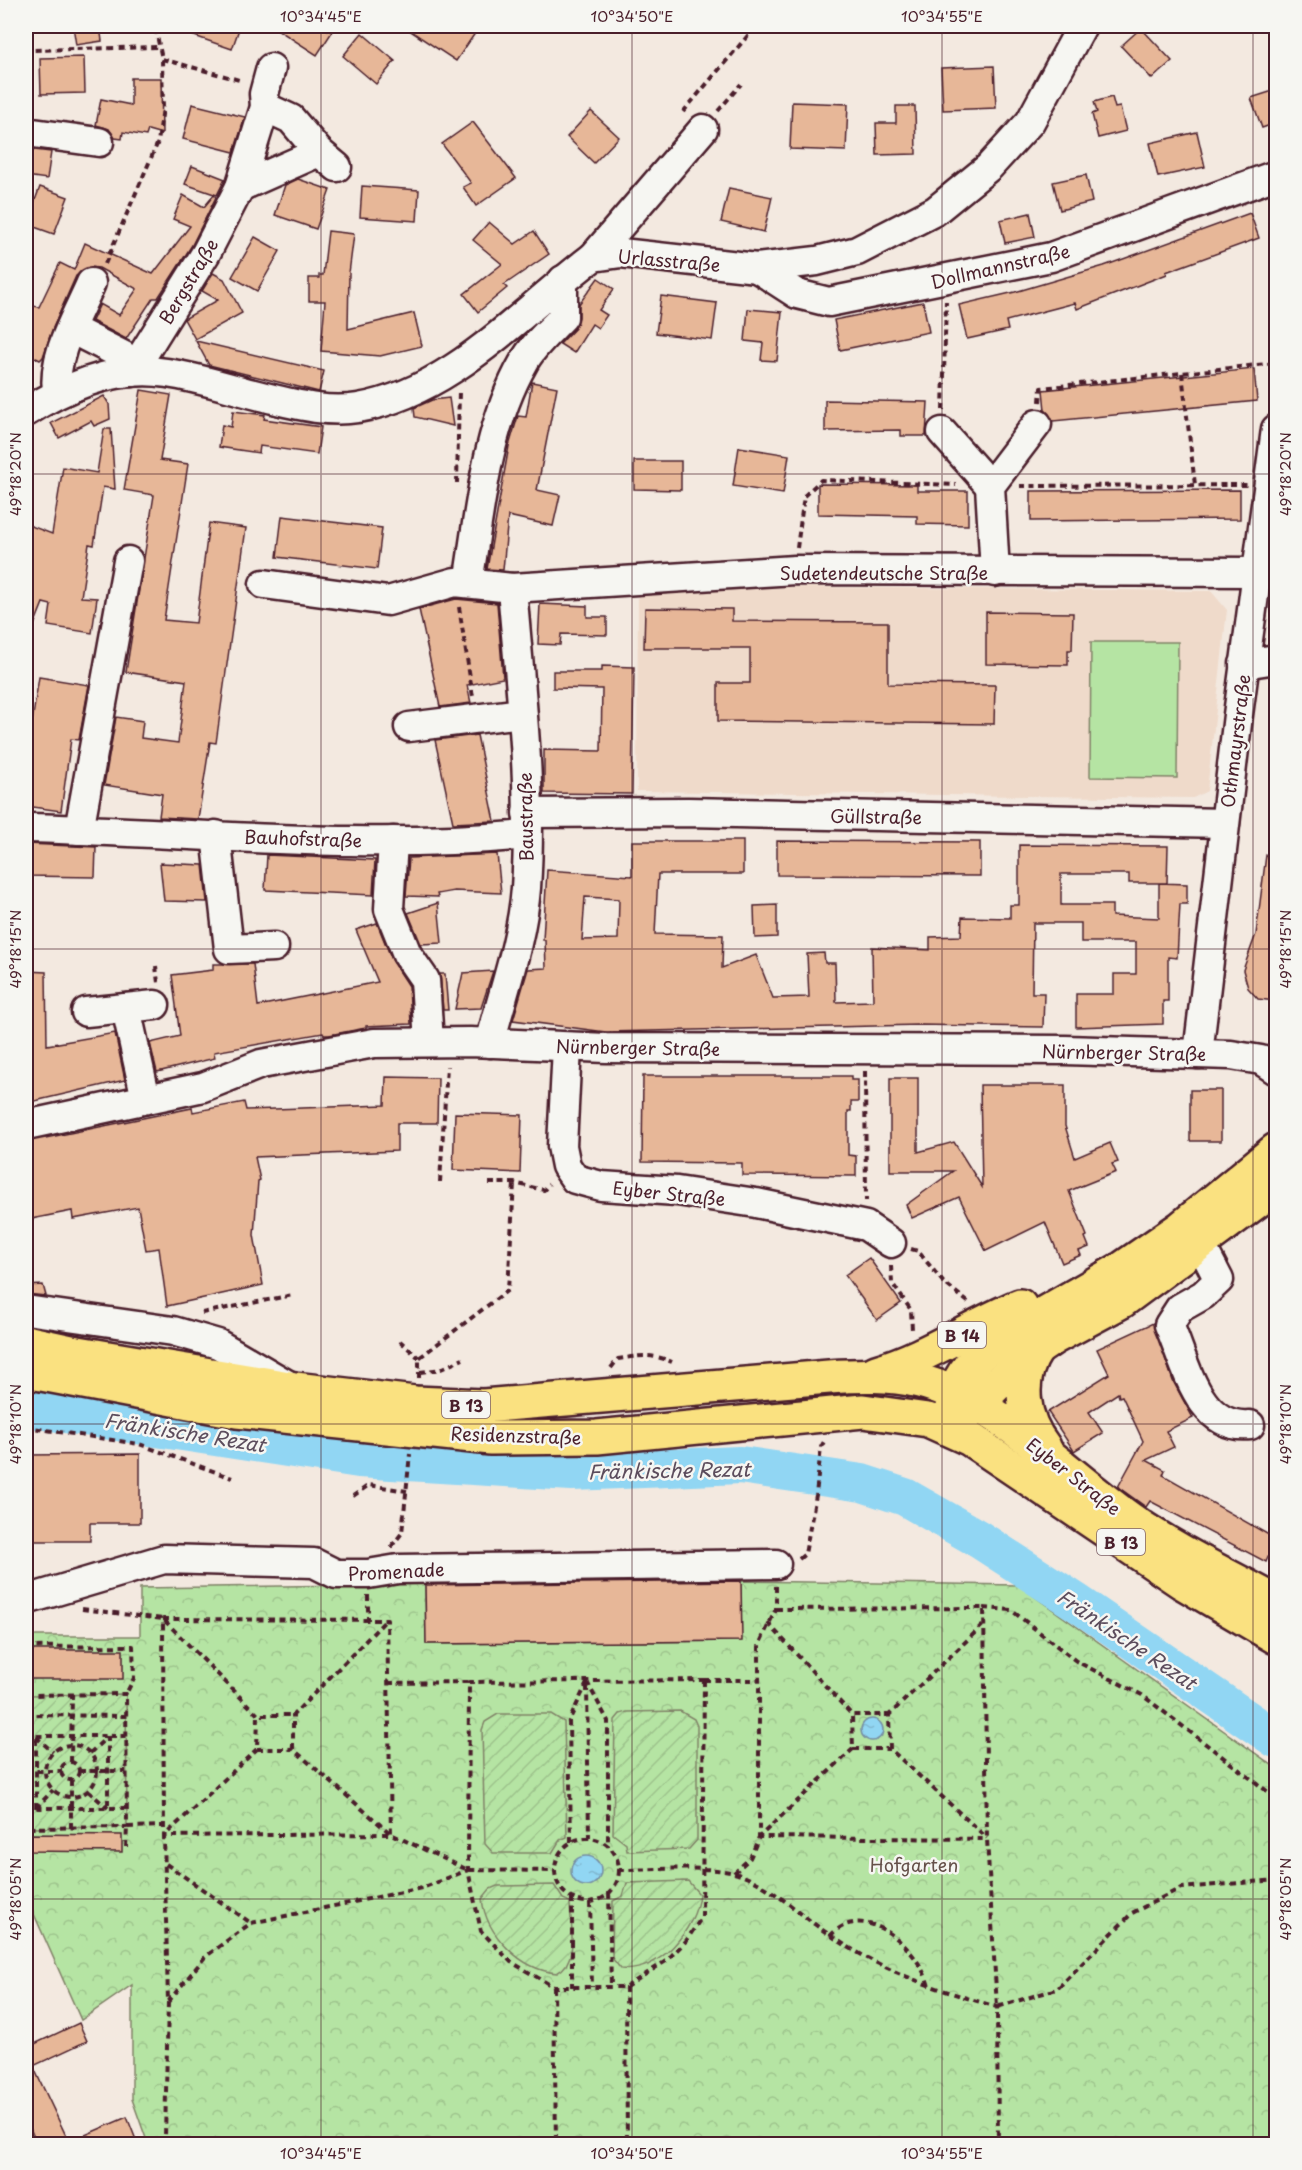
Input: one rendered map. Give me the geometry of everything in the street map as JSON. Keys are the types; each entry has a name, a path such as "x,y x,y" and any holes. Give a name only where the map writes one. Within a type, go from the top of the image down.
{"main road":[{"name":"B 14","path":"957,1415 965,1372 979,1355 996,1341 1062,1301 1123,1268 1181,1228 1276,1150"},
{"path":"957,1415 1037,1349 1122,1301 1201,1245 1276,1187"},
{"name":"B 14","path":"863,1375 902,1365 935,1350 991,1318 1030,1303 1062,1301"},
{"name":"Residenzstraße","path":"26,1342 72,1352 295,1389 415,1413 491,1438 597,1437 863,1411 957,1415"},
{"name":"B 13","path":"1037,1349 1026,1368 1024,1398 1032,1428 1056,1463"},
{"name":"Residenzstraße","path":"26,1371 237,1411 330,1423 483,1406 863,1375"},
{"name":"Eyber Straße","path":"863,1375 910,1380 1182,1582 1276,1637"},
{"name":"Eyber Straße","path":"957,1415 1011,1426 1056,1463 1161,1540 1276,1602"}],"street":[{"name":"Urlasstraße","path":"26,412 57,392 95,378 132,372 166,372 311,408 357,408 401,397 459,366 593,258 621,253 757,268 817,261 857,251 935,211 989,167 1030,122 1082,26"},
{"path":"240,187 328,159 267,90"},
{"name":"Bergstraße","path":"132,372 206,253 240,187 267,90"},
{"path":"593,258 703,129"},
{"path":"26,132 99,142"},
{"name":"Dollmannstraße","path":"757,268 796,294 829,302 1051,257 1276,175"},
{"path":"264,584 388,601 462,582 505,399 525,359 563,317 563,280"},
{"path":"57,392 55,375 71,329 91,283"},
{"path":"71,329 124,356 132,372"},
{"path":"990,486 1037,424"},
{"name":"Othmayrstraße","path":"1198,1054 1244,664 1276,429"},
{"path":"942,432 990,486 995,572"},
{"path":"79,830 128,561"},
{"name":"Sudetendeutsche Straße","path":"462,582 512,588 795,570 1256,572"},
{"name":"Baustraße","path":"489,1043 518,937 526,888 522,713 512,588"},
{"path":"1244,664 1276,659"},
{"path":"409,727 522,713"},
{"name":"Güllstraße","path":"526,824 700,812 1225,823"},
{"name":"Bauhofstraße","path":"26,828 458,842 526,824"},
{"path":"216,835 229,949 274,947"},
{"path":"393,840 389,909 407,954 425,980 439,1042"},
{"path":"86,1012 126,1008 157,995"},
{"path":"126,1008 146,1099"},
{"name":"Nürnberger Straße","path":"26,1125 203,1087 261,1064 374,1043 489,1043 567,1047 1065,1050 1232,1054 1271,1062"},
{"path":"566,1166 562,1146 567,1047"},
{"name":"Eyber Straße","path":"566,1166 575,1179 601,1186 677,1191 722,1197 866,1226 891,1243"},
{"path":"1201,1245 1219,1280 1203,1295 1180,1308 1169,1325 1203,1405 1218,1418 1236,1426 1250,1425"},
{"path":"26,1310 173,1330 218,1344 295,1389"},
{"name":"Promenade","path":"26,1600 164,1559 314,1563 336,1574 387,1571 776,1564"}],"path":[{"path":"91,283 98,279 158,142 163,108 162,60 155,26"},
{"path":"26,45 32,50 160,47"},
{"path":"162,60 244,81 267,90"},
{"path":"703,129 741,84"},
{"path":"942,432 946,280"},
{"path":"1037,424 1041,388 1276,363"},
{"path":"457,486 459,366"},
{"path":"1182,373 1195,485"},
{"path":"462,582 477,719"},
{"path":"156,966 157,995"},
{"path":"439,1042 440,1182"},
{"path":"865,1049 866,1226"},
{"path":"489,1183 514,1183 544,1190 566,1166"},
{"path":"387,1571 390,1547 402,1533 419,1358 508,1290 514,1183"},
{"path":"912,1339 911,1310 892,1283 891,1243 918,1251 943,1282 991,1318"},
{"path":"173,1330 201,1313 293,1295"},
{"path":"400,1341 419,1358"},
{"path":"608,1372 618,1359 658,1356 671,1362 683,1362"},
{"path":"415,1413 441,1369 463,1359"},
{"path":"26,1427 139,1444 232,1478"},
{"path":"734,1873 750,1858 759,1837 759,1646 776,1609 776,1564 791,1565 805,1554 816,1495 821,1447 826,1440 837,1439"},
{"path":"353,1496 369,1485 407,1491"},
{"path":"72,1607 163,1619 387,1620"},
{"path":"776,1609 984,1608 1011,1610 1076,1660 1142,1695 1276,1798"},
{"path":"984,1608 987,1839 997,2007 998,2145"},
{"path":"163,1619 258,1715 257,1749"},
{"path":"163,1619 164,1836 168,2002 165,2137 168,2145"},
{"path":"387,1620 391,1834"},
{"path":"258,1715 293,1714 387,1620"},
{"path":"768,1623 852,1714 853,1749"},
{"path":"852,1714 889,1714 984,1624"},
{"path":"26,1647 133,1646 134,1678 126,1694 126,1846"},
{"path":"469,1682 468,1870 481,1931 511,1962 554,1987 626,1987 666,1961 692,1933 702,1917 704,1680"},
{"path":"388,1683 759,1680"},
{"path":"587,1682 589,1838"},
{"path":"571,1843 569,1721 587,1682"},
{"path":"587,1682 608,1721 609,1846 618,1861 620,1870 618,1880 609,1893 590,1902 572,1898 562,1890 555,1871 561,1852 571,1843 589,1838 609,1846"},
{"path":"71,1762 72,1694"},
{"path":"26,1695 126,1694"},
{"path":"293,1714 293,1749"},
{"path":"889,1714 890,1749"},
{"path":"26,1715 126,1716"},
{"path":"26,1736 126,1736"},
{"path":"36,1736 53,1752"},
{"path":"36,1736 36,1808"},
{"path":"90,1753 108,1736"},
{"path":"108,1736 108,1808"},
{"path":"79,1746 90,1753 96,1762 96,1771 95,1783 88,1791 71,1797 54,1790 48,1781 46,1771 53,1752 79,1746"},
{"path":"164,1836 257,1749 293,1749 391,1834 468,1870"},
{"path":"759,1837 853,1749 890,1749 987,1839"},
{"path":"71,1762 77,1765 79,1771 77,1778 71,1780 64,1778 62,1771 66,1764 71,1762"},
{"path":"26,1771 62,1771"},
{"path":"79,1771 126,1771"},
{"path":"71,1780 71,1828"},
{"path":"36,1808 54,1790"},
{"path":"88,1791 108,1808"},
{"path":"26,1808 127,1808"},
{"path":"26,1828 164,1826"},
{"path":"164,1836 391,1834"},
{"path":"759,1837 987,1839"},
{"path":"165,1863 251,1923"},
{"path":"168,2002 205,1957 251,1923 422,1888 468,1870 555,1871"},
{"path":"620,1870 702,1870 734,1873 761,1885 830,1936 890,1972 929,1987 997,2007 1057,1989 1132,1912 1181,1888 1276,1880"},
{"path":"609,1893 611,1987"},
{"path":"572,1898 573,1987"},
{"path":"590,1902 592,1987"},
{"path":"830,1936 841,1924 862,1921 875,1927 904,1943 925,1971 929,1987"},
{"path":"554,1987 556,2145"},
{"path":"626,1987 627,2145"}],"shaded area":[{"path":"794,587 1211,591 1227,610 1207,791 1193,798 637,791 638,590"}],"green space":[{"path":"1091,642 1178,642 1177,778 1090,777"},
{"name":"Hofgarten","path":"741,1581 1018,1585 1276,1768 1276,2144 148,2144 132,2099 132,1985 81,2020 26,1896 26,1636 140,1636 140,1588 425,1584 426,1644 741,1641"},
{"path":"126,1694 127,1827 26,1828 26,1695"},
{"path":"680,1711 694,1719 697,1726 697,1840 689,1849 627,1851 626,1844 613,1834 615,1720 620,1714 627,1712"},
{"path":"498,1714 551,1714 564,1722 567,1837 560,1840 552,1853 493,1853 485,1844 482,1730 485,1722"},
{"path":"688,1881 699,1894 691,1921 683,1934 662,1957 635,1969 621,1969 612,1958 613,1901 623,1896 627,1883"},
{"path":"554,1885 563,1899 570,1902 572,1931 569,1960 557,1973 531,1965 508,1948 490,1925 482,1899 490,1889 497,1886"}],"water":[{"path":"872,1719 880,1722 883,1730 880,1738 872,1741 864,1738 861,1730 864,1722"},
{"path":"586,1856 597,1860 601,1871 597,1882 586,1886 575,1882 571,1871 575,1860"}],"building":[{"path":"73,26 100,26 102,41 76,45"},
{"path":"171,26 240,26 232,49 171,28"},
{"path":"272,26 321,26 332,32 317,55"},
{"path":"403,26 480,26 456,61"},
{"path":"1141,28 1172,61 1152,79 1121,46"},
{"path":"362,33 395,61 376,84 343,56"},
{"path":"84,57 85,93 41,94 40,58"},
{"path":"994,66 996,108 943,110 941,68"},
{"path":"131,78 161,78 162,134 148,130 146,136 123,132 122,139 115,138 109,129 96,125 101,99 131,105"},
{"path":"1276,90 1276,123 1262,128 1251,98"},
{"path":"1112,97 1115,108 1120,107 1126,131 1098,138 1092,114 1097,112 1094,102"},
{"path":"792,102 848,104 846,151 790,149"},
{"path":"192,104 245,117 234,152 183,139"},
{"path":"896,106 915,106 916,154 877,155 876,123 896,123"},
{"path":"591,111 619,137 594,163 567,137"},
{"path":"473,122 516,178 476,206 463,187 471,183 442,144"},
{"path":"1197,132 1205,167 1158,177 1150,143"},
{"path":"26,149 51,152 47,179 26,176"},
{"path":"192,166 225,179 217,195 185,184"},
{"path":"1086,175 1092,202 1060,210 1053,182"},
{"path":"298,179 330,190 316,229 275,215 285,185"},
{"path":"362,186 419,190 417,221 360,217"},
{"path":"40,187 68,197 54,234 26,224"},
{"path":"729,188 772,197 764,232 721,222"},
{"path":"183,195 204,207 214,195 216,197 192,245 158,298 153,298 126,339 92,321 100,304 119,315 137,289 99,268 89,267 76,276 52,330 43,357 40,360 26,353 26,305 39,307 60,263 74,270 85,243 153,274 190,226 173,219"},
{"path":"1030,213 1035,237 1005,243 1000,220"},
{"path":"1250,213 1259,238 1166,272 1167,274 1077,309 1075,303 1006,321 1008,330 967,339 959,305 1015,292 1104,266"},
{"path":"489,222 515,244 534,231 549,254 504,285 507,288 478,312 464,294 502,264 473,240"},
{"path":"328,231 354,234 349,273 348,329 414,313 422,346 380,356 321,351 325,301 309,301 309,278 319,278 319,275 323,275"},
{"path":"255,237 280,251 257,291 232,277"},
{"path":"213,273 224,279 242,313 195,339 184,319 218,300 202,291"},
{"path":"598,278 614,289 599,310 607,315 598,328 592,324 574,353 560,344 575,328 579,317 579,304"},
{"path":"661,296 717,303 712,340 656,333"},
{"path":"923,302 929,332 840,350 834,320"},
{"path":"748,309 782,312 777,361 761,360 763,343 745,341"},
{"path":"196,341 324,371 319,392 209,365"},
{"path":"1254,369 1257,401 1053,421 1045,410 1043,390"},
{"path":"532,382 557,387 537,490 560,495 553,526 508,516 503,570 487,569 509,446 518,416 526,417"},
{"path":"141,390 171,395 160,460 188,464 164,620 196,623 209,523 246,528 216,743 210,742 198,819 159,817 162,794 104,785 116,717 143,721 141,738 178,743 186,681 126,672 154,495 124,490"},
{"path":"104,396 109,404 110,419 94,426 91,421 59,438 51,423"},
{"path":"449,398 453,426 415,417 414,408 432,400"},
{"path":"825,400 928,402 926,436 901,436 901,430 825,431"},
{"path":"233,411 265,415 264,419 321,427 317,454 260,446 259,453 219,447 222,425 231,427"},
{"path":"104,429 111,429 115,489 103,487 94,545 89,544 81,597 97,598 92,633 48,626 51,605 43,603 26,645 26,524 52,534 63,467 97,473"},
{"path":"739,447 789,455 783,494 733,486"},
{"path":"634,461 681,461 681,490 634,489"},
{"path":"818,484 917,485 917,491 968,491 968,525 917,524 917,516 818,514"},
{"path":"1240,490 1240,519 1031,521 1031,491"},
{"path":"282,516 382,528 377,569 277,557"},
{"path":"456,599 497,603 503,678 467,685 471,703 440,707 419,609"},
{"path":"540,604 587,606 587,617 607,617 607,635 561,634 560,645 538,644"},
{"path":"645,608 732,609 732,621 888,622 888,684 995,685 994,724 718,721 718,683 750,683 750,648 644,648"},
{"path":"986,612 1073,613 1072,650 1068,650 1068,665 986,664"},
{"path":"602,666 634,667 632,794 544,793 544,750 601,751 602,689 553,688 553,671 602,671"},
{"path":"39,677 89,685 79,740 71,739 61,811 26,806 26,761"},
{"path":"477,735 495,821 453,823 435,740"},
{"path":"632,841 743,841 743,874 658,874 655,934 723,935 722,968 756,955 773,998 809,997 807,954 824,953 825,963 835,963 836,1002 873,1001 872,947 930,950 930,937 961,936 962,917 1010,918 1010,905 1019,905 1019,845 1168,846 1167,883 1159,883 1187,884 1187,904 1180,904 1177,958 1168,957 1168,1001 1163,1001 1163,1024 1076,1027 1076,994 1114,994 1114,974 1136,974 1136,942 1081,942 1081,923 1033,923 1032,993 1044,993 1043,1027 919,1025 606,1032 513,1020 528,969 546,968 545,940 543,940 547,870 632,876","holes":["1061,874 1129,874 1129,883 1159,883 1159,918 1112,916 1112,905 1061,905","585,897 619,899 618,939 582,940"]},
{"path":"777,841 980,842 980,876 777,875"},
{"path":"26,844 96,847 95,877 26,876"},
{"path":"497,854 501,893 454,891 437,894 438,897 406,896 409,858"},
{"path":"267,855 375,860 373,895 265,890"},
{"path":"1266,855 1276,856 1276,1001 1258,999 1248,988 1243,970 1256,934"},
{"path":"160,863 203,865 207,902 164,901"},
{"path":"438,903 442,943 421,944 408,913"},
{"path":"777,905 777,937 755,938 754,906"},
{"path":"377,923 392,960 409,986 411,1024 366,1026 366,1028 329,1035 323,1033 214,1052 215,1058 157,1072 150,1043 180,1036 172,975 213,970 213,964 253,964 258,1006 378,982 356,930"},
{"path":"26,971 46,972 47,1045 115,1033 125,1080 26,1103"},
{"path":"493,971 481,1008 455,1009 463,973"},
{"path":"440,974 445,974 448,1010 443,1010"},
{"path":"643,1076 851,1076 851,1080 858,1080 858,1102 851,1102 851,1111 848,1111 848,1155 856,1156 856,1176 742,1175 742,1163 642,1162"},
{"path":"386,1077 438,1078 437,1123 397,1123 397,1151 255,1157 260,1180 258,1181 254,1235 263,1285 167,1306 159,1248 146,1250 138,1207 73,1219 72,1211 26,1220 26,1142 192,1108 193,1112 244,1102 246,1110 385,1105"},
{"path":"890,1078 918,1078 918,1152 954,1142 982,1187 980,1085 1065,1085 1065,1126 1075,1158 1110,1143 1118,1162 1112,1164 1116,1172 1069,1191 1087,1236 1085,1237 1089,1247 1079,1251 1081,1255 1062,1263 1045,1222 986,1251 959,1197 912,1218 906,1205 953,1171 890,1171"},
{"path":"1190,1090 1221,1090 1221,1141 1190,1141"},
{"path":"455,1113 522,1115 520,1173 453,1170"},
{"path":"869,1258 901,1303 877,1320 845,1275"},
{"path":"43,1285 46,1296 26,1294 26,1286"},
{"path":"1153,1323 1173,1381 1193,1418 1166,1431 1174,1447 1146,1460 1165,1470 1163,1475 1276,1539 1266,1562 1150,1501 1146,1507 1118,1487 1143,1441 1122,1396 1119,1397 1118,1393 1089,1412 1103,1433 1074,1451 1048,1412 1109,1374 1097,1349"},
{"path":"140,1454 140,1523 90,1523 90,1541 26,1541 26,1455"},
{"path":"741,1581 742,1641 426,1644 425,1585"},
{"path":"26,1650 123,1650 123,1679 26,1679"},
{"path":"26,1834 122,1835 122,1852 26,1851"},
{"path":"79,2023 87,2041 33,2066 69,2142 127,2117 138,2145 37,2145 26,2118 26,2048"}],"waterway":[{"name":"Fränkische Rezat","path":"26,1408 359,1459 572,1472 740,1465 862,1483 905,1497 977,1538 1076,1602 1276,1739"}]}
